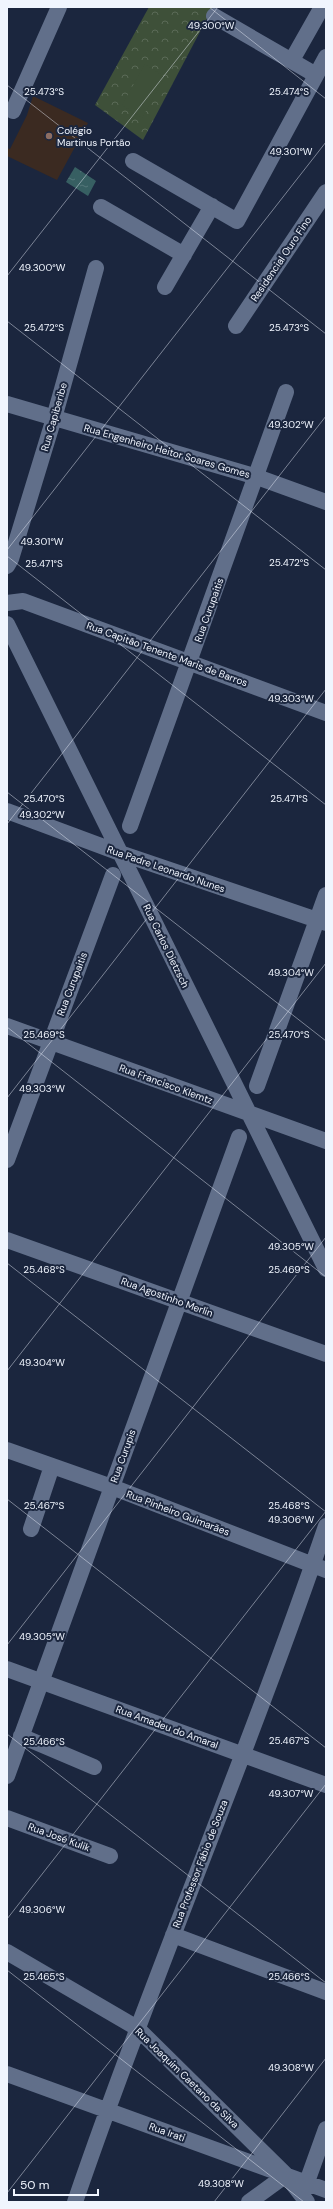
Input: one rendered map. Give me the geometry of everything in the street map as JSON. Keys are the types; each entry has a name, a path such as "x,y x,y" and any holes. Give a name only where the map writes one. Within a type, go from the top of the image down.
{"street":[{"path":"13,111 59,7"},
{"path":"292,60 320,10"},
{"path":"214,16 316,74"},
{"path":"133,161 237,221 326,57"},
{"name":"Residencial Ouro Fino","path":"236,326 326,192"},
{"path":"165,287 212,206"},
{"path":"101,207 184,254"},
{"name":"Rua Capiberibe","path":"7,566 11,559 54,418 96,268"},
{"name":"Rua Curupaitis","path":"130,826 190,663 286,392"},
{"name":"Rua Engenheiro Heitor Soares Gomes","path":"7,404 256,477 326,502"},
{"path":"305,494 326,487"},
{"name":"Rua Capitão Tenente Maris de Barros","path":"7,603 23,601 326,713"},
{"name":"Rua Carlos Dietzsch","path":"7,624 326,1269"},
{"name":"Rua Padre Leonardo Nunes","path":"7,811 120,853 321,921"},
{"name":"Rua Curupaitis","path":"7,1160 113,875"},
{"path":"257,1086 321,921 326,895"},
{"name":"Rua Francisco Klemtz","path":"7,1026 326,1141"},
{"name":"Rua Curupis","path":"7,1776 239,1137"},
{"name":"Rua Agostinho Merlin","path":"7,1240 326,1354"},
{"name":"Rua Pinheiro Guimarães","path":"7,1450 112,1487 319,1568"},
{"path":"31,1529 52,1466"},
{"name":"Rua Professor Fábio de Souza","path":"75,2202 106,2110 173,1934 243,1755 319,1568 326,1526"},
{"name":"Rua Amadeu do Amaral","path":"7,1669 326,1785"},
{"path":"21,1736 94,1767"},
{"name":"Rua José Kulik","path":"7,1818 110,1856"},
{"path":"173,1934 326,1992"},
{"name":"Rua Joaquim Caetano da Silva","path":"7,1952 137,2028 286,2176"},
{"name":"Rua Irati","path":"7,2074 286,2176 304,2196 326,2190"},
{"path":"304,2196 326,2129"},
{"path":"249,2202 286,2176"}],"shaded area":[{"name":"Colégio Martinus Portão","path":"33,96 88,123 57,180 7,156 7,148 10,149 27,115"}],"green space":[{"path":"149,7 213,7 143,140 95,105"},
{"path":"145,64 165,77 142,118 122,105"}],"water":[{"path":"75,167 96,181 88,196 66,182"}],"place":[{"name":"Colégio Martinus Portão","path":"49,136"}]}
